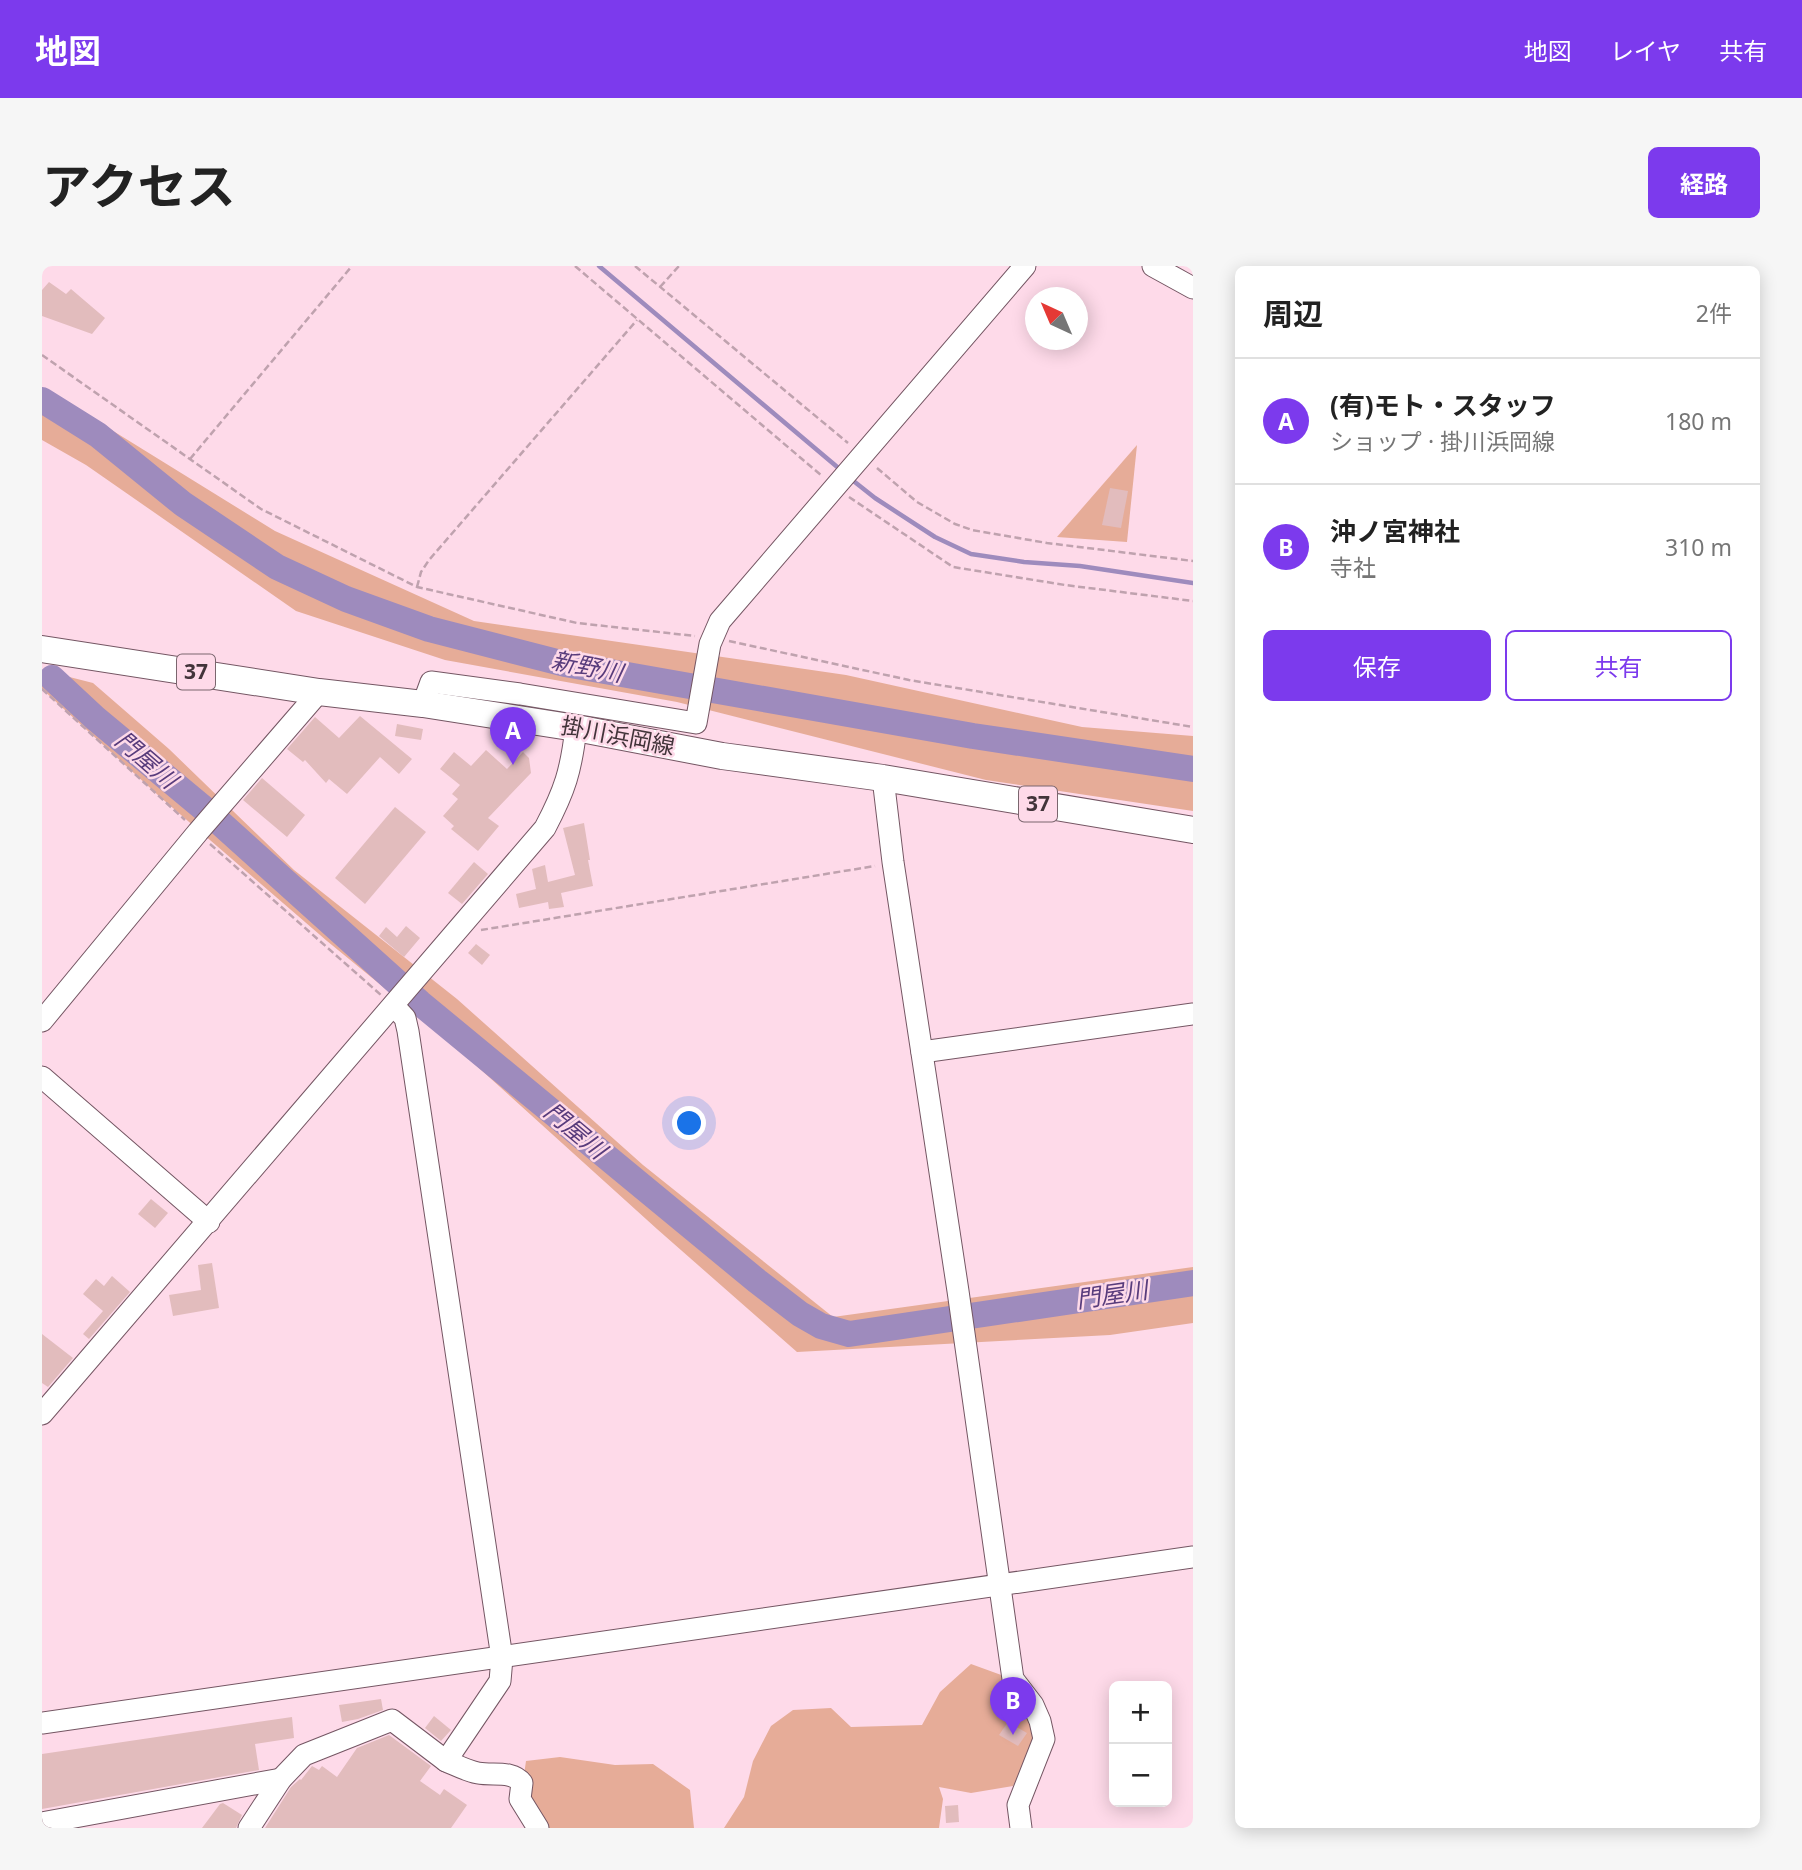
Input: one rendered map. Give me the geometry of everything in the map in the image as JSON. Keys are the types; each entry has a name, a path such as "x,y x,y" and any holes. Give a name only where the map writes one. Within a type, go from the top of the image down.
{"main road":[{"name":"掛川浜岡線","path":"42,649 576,728 722,756 883,778 1193,830"}],"street":[{"path":"423,704 431,682 696,723 711,641 720,621 1025,266"},
{"path":"1153,266 1193,288"},
{"path":"42,1020 198,832 319,692"},
{"path":"42,1414 545,828 561,797 572,766 576,728"},
{"path":"883,778 1013,1679 1033,1705 1044,1739 1018,1805 1021,1828"},
{"path":"394,1006 405,1018 408,1031 502,1658 500,1681 446,1762"},
{"path":"922,1052 1193,1014"},
{"path":"42,1077 208,1222"},
{"path":"42,1723 1193,1557"},
{"path":"249,1828 281,1779 304,1755 391,1720 446,1762 478,1773 512,1775 519,1779 522,1783 520,1799 538,1828"},
{"path":"42,1823 281,1779"}],"path":[{"path":"190,459 352,266"},
{"path":"635,266 917,502 956,524 972,530 1047,543 1193,561"},
{"path":"660,287 679,266"},
{"path":"418,587 421,572 429,560 637,320"},
{"path":"42,355 261,509 418,587 577,623 711,641 909,680 1193,727"},
{"path":"42,689 295,921 394,1006"},
{"path":"466,922 479,930 893,862"}],"shaded area":[{"path":"42,387 275,531 474,621 846,675 1082,727 1193,736 1193,811 986,780 677,702 445,660 296,611 86,465 42,440"},
{"path":"1137,445 1127,542 1057,537"},
{"path":"42,670 93,683 169,749 294,870 457,999 643,1165 833,1317 1193,1267 1193,1323 1110,1335 797,1352 448,1040 327,941 159,796 42,689"},
{"path":"971,1664 1004,1676 1029,1713 1039,1738 1013,1786 971,1793 939,1787 943,1799 939,1828 724,1828 744,1797 753,1761 771,1726 793,1710 831,1708 851,1727 922,1725 940,1692"},
{"path":"560,1757 615,1765 653,1764 690,1790 694,1828 538,1828 522,1789 526,1761"}],"building":[{"path":"49,282 66,294 71,289 105,318 92,334 42,316 42,290"},
{"path":"1110,488 1128,491 1121,528 1102,525"},
{"path":"360,716 412,759 399,774 380,757 347,794 329,779 326,783 305,760 303,762 287,749 315,717 339,738"},
{"path":"397,724 423,729 421,740 395,736"},
{"path":"486,750 507,769 523,752 529,758 531,773 488,818 499,826 478,851 451,829 454,826 443,816 458,799 452,794 460,785 440,769 454,752 471,766"},
{"path":"262,778 305,815 287,837 243,800"},
{"path":"395,807 426,832 365,904 335,878"},
{"path":"584,823 593,886 561,893 564,907 549,909 548,902 519,908 516,894 536,889 532,869 545,865 548,882 575,875 563,828"},
{"path":"474,862 488,874 462,904 448,893"},
{"path":"406,926 420,938 404,957 379,936 386,927 397,937"},
{"path":"476,944 490,955 482,965 468,953"},
{"path":"151,1199 168,1213 155,1228 138,1214"},
{"path":"212,1263 219,1308 173,1316 169,1295 201,1290 198,1265"},
{"path":"112,1276 130,1292 89,1339 83,1334 103,1311 83,1294 96,1279 104,1286"},
{"path":"42,1334 73,1358 48,1387 42,1383"},
{"path":"381,1699 383,1710 342,1722 339,1705"},
{"path":"434,1716 451,1730 441,1741 425,1728"},
{"path":"292,1717 294,1738 255,1744 259,1770 42,1809 42,1754"},
{"path":"1008,1722 1027,1733 1018,1746 999,1735"},
{"path":"389,1735 431,1766 420,1781 440,1795 444,1789 467,1805 451,1828 265,1828 291,1787 301,1780 312,1766 319,1770 322,1766 337,1777 357,1748"},
{"path":"223,1803 242,1815 236,1828 202,1828 220,1804"},
{"path":"958,1805 959,1822 946,1823 945,1806"}],"waterway":[{"path":"599,266 842,471"},
{"name":"新野川","path":"42,400 98,435 183,504 277,567 346,599 429,629 565,664 973,736 1193,769"},
{"path":"851,479 935,537 971,554 1024,562 1080,566 1193,583"},
{"name":"門屋川","path":"52,678 95,718 208,812 420,1003 757,1281 800,1314 821,1326 849,1334 1193,1283"}],"place":[{"name":"(有)モト・スタッフ","path":"513,765"},
{"name":"沖ノ宮神社","path":"1013,1735"}]}
